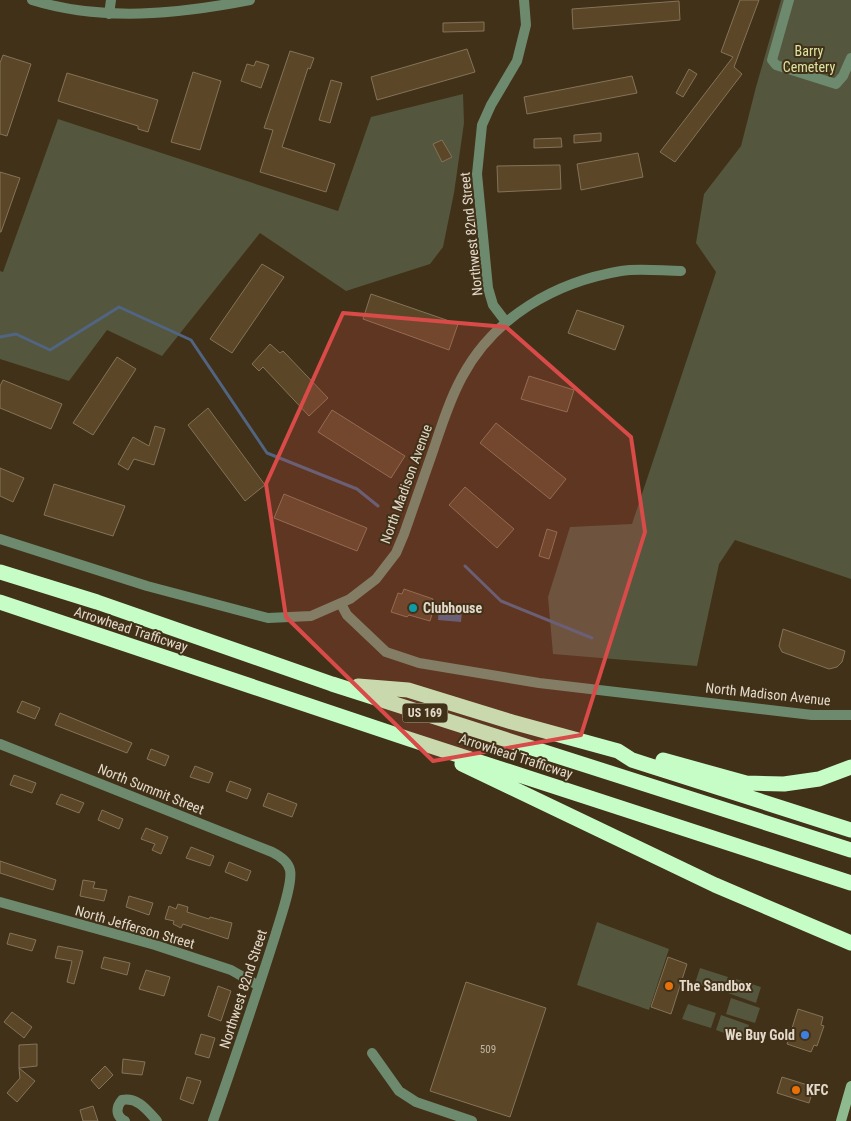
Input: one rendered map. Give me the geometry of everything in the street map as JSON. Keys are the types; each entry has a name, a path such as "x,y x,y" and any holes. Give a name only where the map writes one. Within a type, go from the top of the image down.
{"highway":[{"name":"Arrowhead Trafficway","path":"0,572 97,602 332,684 851,850"},
{"name":"Arrowhead Trafficway","path":"0,602 409,739 851,883"},
{"path":"332,684 408,690 512,722 618,751 635,752 746,783 784,784 819,779 851,767"},
{"path":"409,739 715,885 851,943"},
{"path":"618,751 632,760 851,830"}],"main road":[{"path":"841,1121 851,1086"}],"street":[{"path":"32,0 109,14 136,15 250,0"},
{"path":"109,14 111,0"},
{"name":"Northwest 82nd Street","path":"506,322 493,305 488,288 477,174 482,125 491,105 517,61 524,40 526,25 524,0"},
{"path":"789,0 772,60 776,65 836,84 844,76 851,58"},
{"name":"North Madison Avenue","path":"0,539 147,586 268,618 311,616 350,599 376,579 396,553 446,414 462,378 484,345 506,322 538,298 574,282 622,270 681,272"},
{"name":"North Madison Avenue","path":"341,604 347,615 386,652 419,663 514,680 812,715 851,715"},
{"name":"North Summit Street","path":"0,744 272,852 283,858 289,865"},
{"name":"Northwest 82nd Street","path":"213,1121 259,986 290,883 291,872 289,865"},
{"name":"North Jefferson Street","path":"0,902 155,945 231,970 259,986"},
{"path":"372,1053 399,1091 416,1102 472,1121"},
{"path":"125,1121 121,1119 118,1106 122,1100 130,1098 140,1103 157,1121"}],"highlighted area":[{"path":"343,313 506,327 631,437 645,532 581,735 433,761 286,617 266,484"}],"green space":[{"name":"Barry Cemetery","path":"781,0 851,0 851,579 735,540 719,564 697,666 553,654 548,597 570,527 632,524 716,272 696,243 704,194 741,146"},
{"path":"463,94 464,123 454,193 443,247 430,264 346,291 260,233 162,356 107,330 69,381 0,359 0,271 3,272 58,119 338,211 371,117"},
{"path":"597,922 669,949 649,1010 577,985"},
{"path":"700,968 728,977 723,993 695,983"},
{"path":"733,978 761,987 756,1003 728,993"},
{"path":"731,998 760,1008 755,1023 726,1014"},
{"path":"688,1004 716,1013 711,1028 682,1019"},
{"path":"721,1015 749,1025 744,1040 716,1030"}],"water":[{"path":"439,608 462,610 461,622 438,620"}],"building":[{"path":"740,0 759,0 734,67 742,74 675,162 660,152 733,57 721,52"},
{"path":"679,1 680,20 573,29 572,9"},
{"path":"484,22 484,31 443,32 443,23"},
{"path":"467,49 475,72 377,100 371,77"},
{"path":"290,51 314,58 310,69 308,68 282,147 335,164 326,192 260,172 273,130 264,128"},
{"path":"3,55 31,64 7,136 0,134 0,63"},
{"path":"256,61 269,65 261,88 241,81 247,64 254,66"},
{"path":"689,69 697,74 683,97 676,93"},
{"path":"193,72 221,81 200,150 171,142"},
{"path":"67,73 158,100 148,132 138,129 138,126 58,101"},
{"path":"632,76 637,93 527,114 524,97"},
{"path":"331,80 342,83 330,123 319,120"},
{"path":"601,133 601,141 574,143 574,135"},
{"path":"561,138 562,147 534,148 534,139"},
{"path":"442,140 452,157 442,162 433,144"},
{"path":"638,153 643,177 581,190 577,164"},
{"path":"560,165 561,189 498,192 497,166"},
{"path":"0,172 20,178 1,232 0,232"},
{"path":"262,264 284,277 232,353 210,339"},
{"path":"371,294 458,324 449,350 363,319"},
{"path":"577,310 624,326 615,350 568,333"},
{"path":"270,344 280,353 283,351 328,398 309,416 263,367 259,371 252,364"},
{"path":"117,357 136,369 93,435 73,423"},
{"path":"529,376 574,390 567,412 521,399"},
{"path":"3,380 62,404 51,429 0,408 0,386"},
{"path":"208,408 265,485 245,501 188,425"},
{"path":"332,410 405,456 391,478 318,432"},
{"path":"496,423 566,479 550,499 480,443"},
{"path":"155,426 165,429 154,465 134,459 128,470 118,464 133,437 149,446"},
{"path":"0,468 24,478 13,502 0,496"},
{"path":"54,484 125,506 113,536 44,515"},
{"path":"465,487 514,529 497,548 449,505"},
{"path":"284,494 367,528 357,551 274,518"},
{"path":"547,529 557,532 549,559 539,556"},
{"name":"Clubhouse","path":"404,589 433,599 432,603 435,604 430,621 391,612 398,593 402,594"},
{"path":"783,629 845,651 842,662 837,667 829,669 782,652 779,646"},
{"path":"22,701 40,708 35,719 17,712"},
{"path":"60,713 132,743 127,753 55,725"},
{"path":"151,749 169,756 165,766 147,759"},
{"path":"195,766 213,773 209,783 190,777"},
{"path":"14,775 36,783 32,793 10,785"},
{"path":"230,781 251,789 247,799 226,791"},
{"path":"268,793 297,804 292,817 263,806"},
{"path":"61,794 84,803 79,813 56,804"},
{"path":"102,810 123,819 119,829 98,820"},
{"path":"146,828 168,837 161,854 152,850 155,844 141,839"},
{"path":"191,847 214,856 210,866 186,858"},
{"path":"0,861 56,880 53,890 0,873"},
{"path":"229,862 251,871 247,881 225,872"},
{"path":"83,880 95,882 93,888 107,890 104,901 80,896"},
{"path":"129,896 153,903 149,915 126,907"},
{"path":"178,904 188,907 187,912 209,919 210,917 232,923 228,939 183,924 181,928 173,924 174,921 165,919 169,906 176,909"},
{"path":"10,933 36,940 32,951 7,944"},
{"path":"58,946 83,951 74,984 67,982 72,961 55,958"},
{"path":"104,957 130,963 127,975 101,968"},
{"name":"The Sandbox","path":"668,957 687,964 671,1014 651,1007"},
{"path":"146,970 170,977 164,996 139,989"},
{"path":"466,982 546,1008 510,1117 430,1091"},
{"path":"218,986 231,991 221,1021 208,1016"},
{"name":"We Buy Gold","path":"798,1009 823,1017 821,1025 824,1026 817,1046 814,1045 811,1052 787,1044"},
{"path":"12,1012 32,1027 24,1038 4,1022"},
{"path":"201,1034 215,1038 209,1058 195,1054"},
{"path":"37,1044 37,1066 19,1068 19,1045"},
{"path":"123,1059 145,1062 142,1075 122,1073"},
{"path":"105,1066 113,1075 99,1089 91,1080"},
{"path":"19,1068 35,1081 17,1102 7,1093 20,1078"},
{"path":"187,1077 201,1081 193,1104 180,1099"},
{"name":"KFC","path":"782,1077 814,1087 809,1103 777,1093"},
{"path":"93,1106 98,1121 83,1121 80,1110"}],"waterway":[{"path":"0,337 16,334 50,350 119,307 191,340 267,453 357,489 378,506"},
{"path":"465,566 501,601 592,638"}],"place":[{"name":"Clubhouse","path":"413,608"},
{"name":"The Sandbox","path":"669,986"},
{"name":"We Buy Gold","path":"805,1035"},
{"name":"KFC","path":"796,1090"}]}
